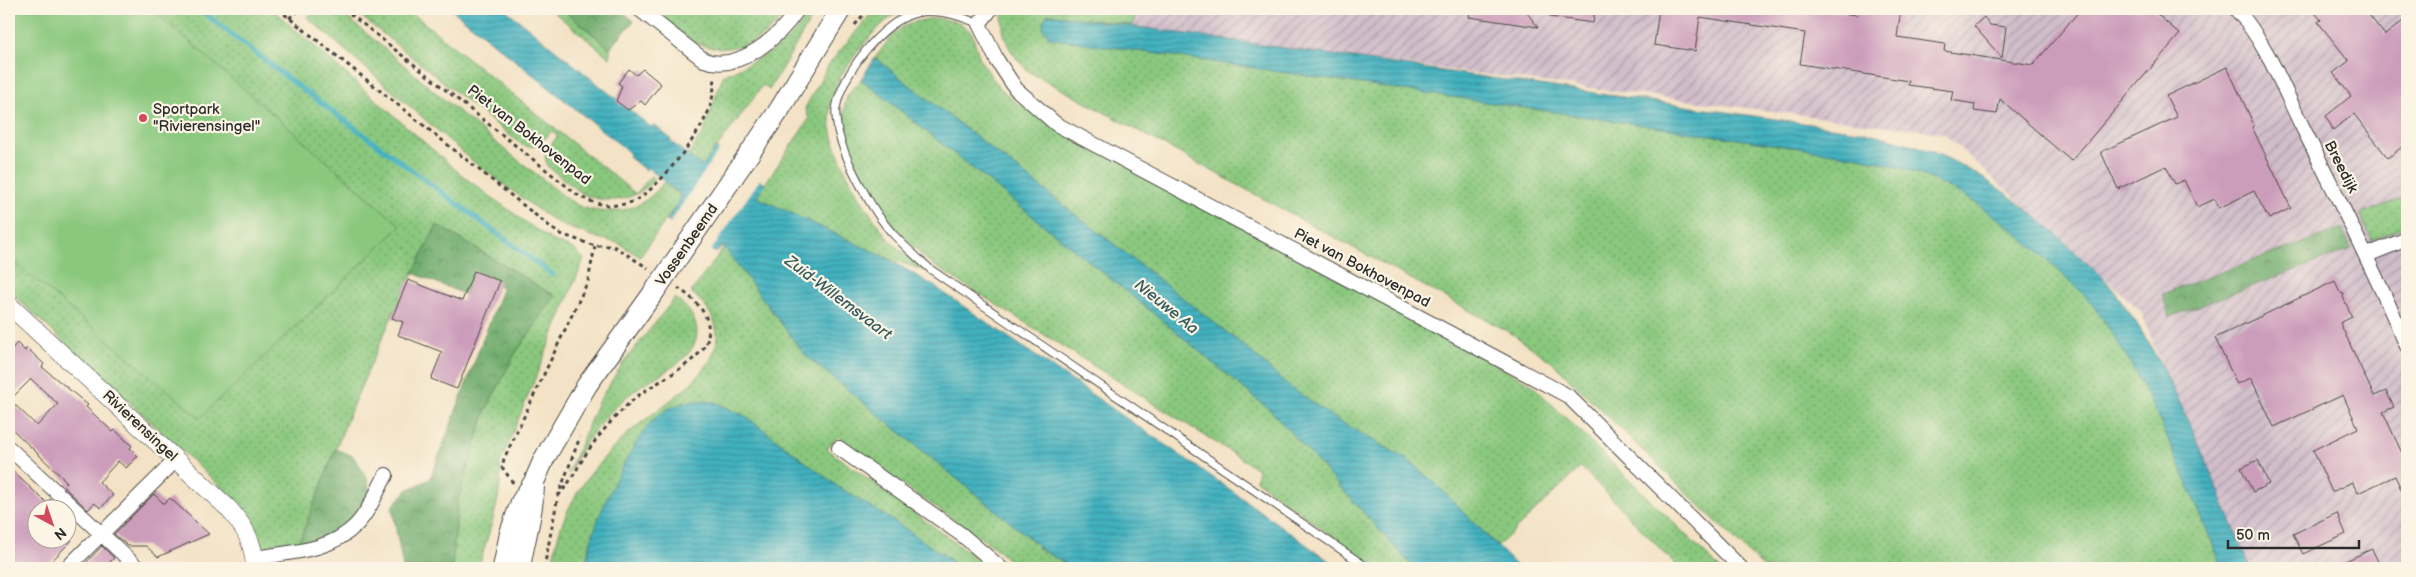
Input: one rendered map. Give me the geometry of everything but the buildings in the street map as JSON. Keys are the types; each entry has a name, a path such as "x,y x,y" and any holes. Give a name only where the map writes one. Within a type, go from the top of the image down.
{"main road":[{"name":"Vossenbeemd","path":"503,568 510,533 520,502 534,482 544,459 587,385 654,292 778,112 841,9"},
{"name":"Vossenbeemd","path":"520,568 525,536 534,506 534,482"}],"street":[{"path":"639,9 704,60 716,64 736,60 757,50 774,37 798,9"},
{"path":"979,24 991,9"},
{"name":"Breedijk","path":"2236,9 2246,20 2269,60 2367,255 2407,346"},
{"name":"Piet van Bokhovenpad","path":"979,24 997,60 1016,89 1056,124 1568,396 1741,568"},
{"path":"2367,255 2407,239"},
{"name":"Rivierensingel","path":"9,305 242,524 251,542 255,563 314,548 336,540 356,525 386,475"},
{"path":"9,448 138,568"},
{"path":"839,448 962,535 1000,568"},
{"path":"67,568 176,460"}],"lane":[{"path":"979,24 954,15 938,12 916,13 892,25 866,50 848,76 841,92 836,110 838,130 844,150 865,192 892,234 930,270 1368,568"}],"path":[{"path":"278,9 558,233 595,246 613,246 651,271"},
{"path":"289,18 301,9"},
{"name":"Piet van Bokhovenpad","path":"344,9 579,196 594,203 610,206 632,202 647,194 684,150 710,108 714,94 716,64"},
{"path":"513,483 502,467 504,459 588,281 595,246"},
{"path":"558,496 570,483 589,450 607,425 632,400 692,361 703,350 709,330 704,314 700,305 675,286"},
{"path":"544,568 558,496 566,469 580,436"}],"shaded area":[{"path":"1017,9 2407,9 2407,568 2239,568 2141,311 1943,133 1034,17"}],"green space":[{"path":"9,9 272,9 464,177 528,224 553,241 574,249 584,259 500,464 497,504 479,568 452,568 458,499 486,410 515,354 555,296 437,225 393,314 353,405 297,547 263,554 254,529 235,500 9,291"},
{"name":"Sportpark \"Rivierensingel\"","path":"9,9 152,9 401,226 200,418 9,257"},
{"path":"317,9 332,9 343,14 490,138 573,203 596,211 618,211 648,199 664,182 682,197 640,257 618,243 561,225 475,163 307,17"},
{"path":"352,9 407,9 636,194 622,199 604,200 594,198 579,191 547,166 545,154 558,135 552,131 535,145 522,145"},
{"path":"550,9 562,9 610,48 610,58"},
{"path":"562,9 619,9 634,21 610,48"},
{"path":"652,9 742,9 750,15 764,11 770,15 775,9 787,9 779,22 756,40 728,48 713,47 685,36"},
{"path":"811,9 817,9 769,90 763,85 703,167 688,156 703,133 723,76 762,57 784,43 802,23"},
{"path":"875,9 907,9 892,16 879,27 847,66 833,95 830,111 831,127 841,160 868,210 887,237 923,270 887,258 756,197 809,119 805,108 829,64"},
{"path":"1004,9 1137,9 1133,25 1049,14 1044,20 1043,28 1051,38 1860,157 1899,167 1942,184 1996,217 2044,257 2081,291 2092,304 2113,334 2149,399 2180,466 2223,568 1764,568 1553,363 1514,335 1028,71 1011,50 1005,37 1002,21 1002,11"},
{"path":"937,18 959,22 972,33 980,60 999,87 1015,102 1531,384 1720,568 1679,568 1581,467 1498,546 1436,484 1408,460 1339,421 1290,387 1243,345 875,58 888,40 900,29 915,22"},
{"path":"861,79 1147,308 1271,411 1414,568 1375,568 1256,480 1258,469 930,263 887,217 857,167 850,149 845,131 844,113 848,95"},
{"path":"651,176 655,179 648,186 636,194"},
{"path":"2407,197 2407,226 2372,240 2360,214"},
{"path":"437,225 555,296 515,354 486,410 458,499 452,568 403,568 392,507 407,490 430,479 503,287 478,277 469,296 413,273"},
{"path":"2342,228 2351,249 2170,317 2162,294"},
{"path":"724,247 805,355 1038,545 1037,548 1073,568 1017,568 994,547 858,454 838,436 827,449 990,568 955,568 952,561 837,486 747,417 715,402 703,401 677,405 654,419 590,543 586,561 588,568 552,568 555,549 566,514 574,498 594,469 620,441 698,376 712,357 717,337 711,315 691,292"},
{"path":"675,298 687,308 695,321 697,335 691,350 680,362 642,385 614,408 588,439 568,474 597,404 623,363"},
{"path":"336,449 353,456 366,476 372,499 343,532 297,547"}],"water":[{"name":"Zuid-Willemsvaart","path":"451,9 505,9 651,127 654,125 671,139 670,141 703,167 715,148 765,184 757,197 887,258 934,286 1228,488 1339,568 1073,568 1037,547 1038,545 805,355 724,247 722,246 716,253 667,220 682,196 648,168 645,170 628,156 630,154 624,148"},
{"path":"1048,14 1865,132 1931,151 1972,171 2009,196 2044,224 2104,278 2111,287 2133,317 2172,386 2251,568 2223,568 2180,466 2149,399 2113,334 2081,291 1996,217 1942,184 1907,170 1860,157 1050,38 1043,28 1044,20"},
{"name":"Nieuwe Aa","path":"875,58 1243,345 1290,387 1339,421 1408,460 1436,484 1519,568 1414,568 1271,411 1147,308 861,79"},
{"path":"692,401 715,402 747,417 837,486 897,523 952,561 955,568 588,568 588,554 600,514 634,447 658,415 672,407"}],"pier":[{"path":"720,149 761,178 710,252 669,224"}],"waterway":[{"path":"199,9 289,79 553,275"}],"place":[{"name":"Sportpark \"Rivierensingel\"","path":"143,118"}]}
